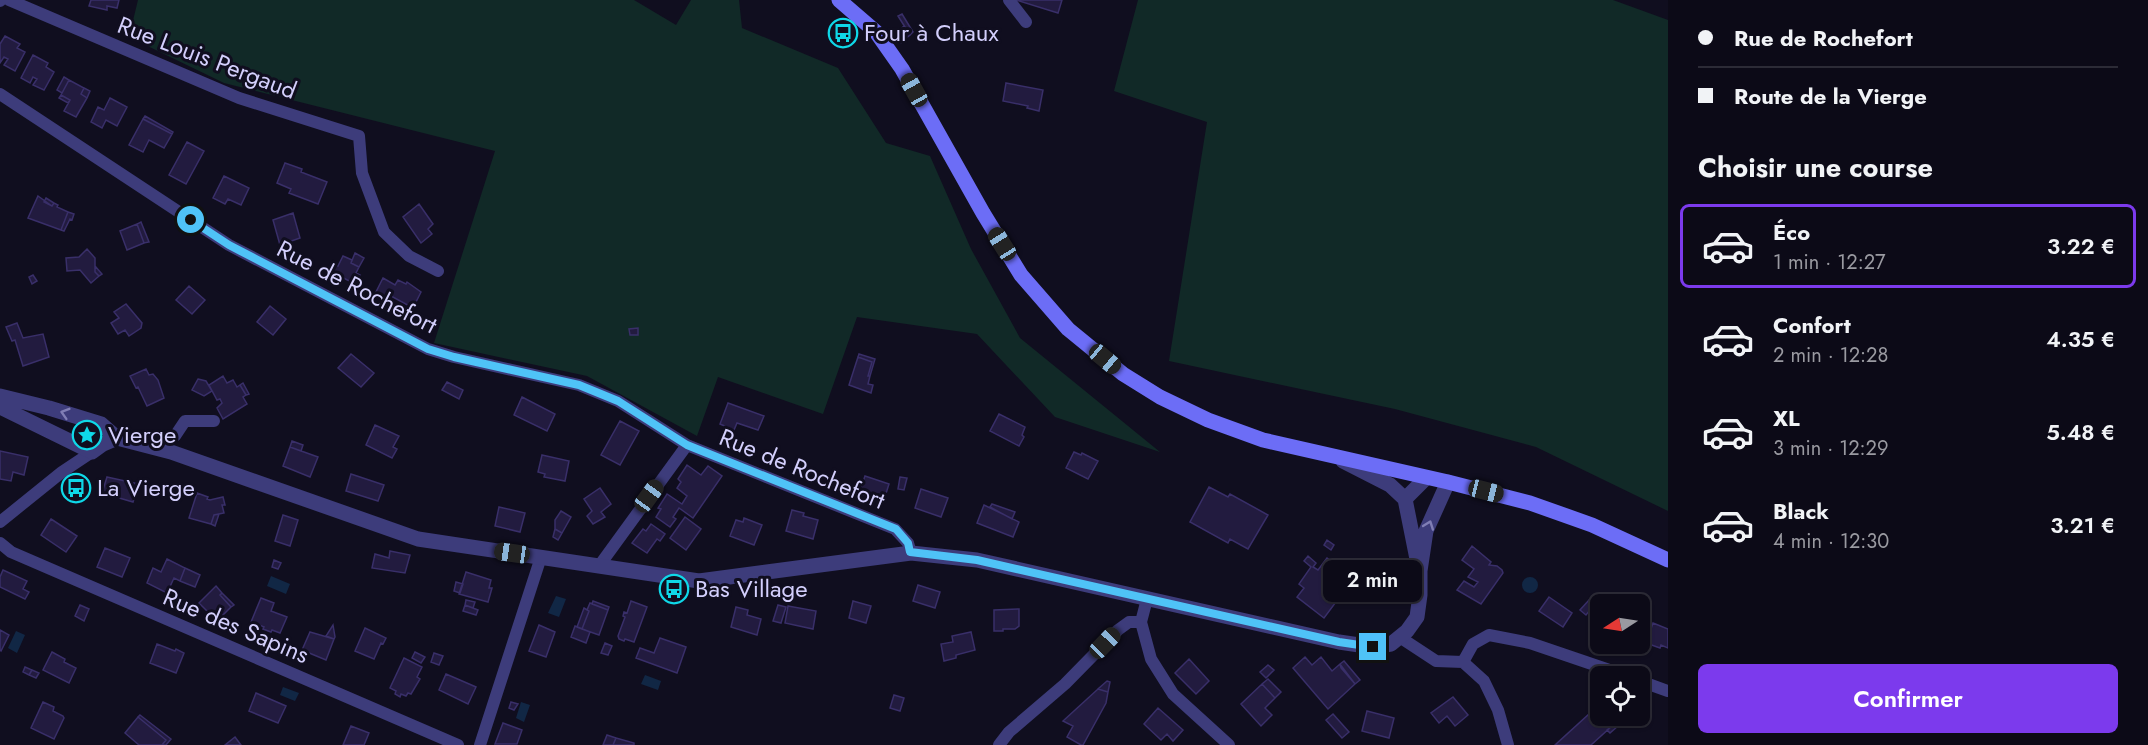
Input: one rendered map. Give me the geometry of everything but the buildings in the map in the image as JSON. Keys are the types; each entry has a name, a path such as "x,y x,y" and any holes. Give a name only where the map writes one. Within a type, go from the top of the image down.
{"main road":[{"path":"839,0 876,32 902,69 983,213 1021,274 1068,329 1123,374 1160,397 1208,420 1263,440 1514,499 1611,533 1668,560"}],"street":[{"name":"Rue Louis Pergaud","path":"9,0 239,98 359,136 362,173 384,232 409,256 438,271"},
{"path":"1009,0 1026,22"},
{"name":"Rue de Rochefort","path":"0,94 229,245 428,349 579,385 618,401 687,445 896,529 908,543 910,552"},
{"path":"0,396 101,424 117,438 171,452 418,539 699,581 910,552 977,560 1339,642 1373,647 1392,644 1401,638 1417,617 1426,531 1448,482"},
{"path":"0,407 92,452"},
{"path":"176,436 185,421 214,421"},
{"path":"0,522 62,472 103,444 117,438"},
{"path":"599,566 687,445"},
{"path":"1338,458 1390,485 1405,499 1420,572"},
{"path":"1405,499 1426,478"},
{"name":"Rue des Sapins","path":"0,543 11,552 458,745"},
{"path":"480,745 541,557"},
{"path":"1147,599 1141,622 1151,659 1173,694 1229,745"},
{"path":"999,745 1009,732 1065,684 1118,630 1129,622 1141,622"},
{"path":"1463,662 1473,644 1489,635 1530,643 1598,666"},
{"path":"1401,638 1436,661 1463,662 1484,681 1498,710 1508,745"},
{"path":"1650,685 1668,691"}],"green space":[{"path":"138,0 634,0 676,25 691,0 739,0 742,28 838,68 886,143 930,156 971,249 1020,338 1160,452 1055,417 977,334 857,317 823,414 718,377 697,436 587,376 434,343 495,151 224,83 129,37"},
{"path":"1138,0 1613,0 1668,20 1668,511 1536,447 1395,409 1169,361 1207,122 1114,91"}],"water":[{"path":"271,576 290,584 286,594 267,586"},
{"path":"1527,577 1533,577 1538,585 1536,591 1527,593 1522,588 1522,582"},
{"path":"556,596 566,599 559,617 548,613"},
{"path":"16,631 25,635 17,653 8,648"},
{"path":"645,675 661,681 658,690 641,684"},
{"path":"283,687 299,693 295,701 280,695"},
{"path":"521,702 530,705 524,722 516,718"}],"place":[{"name":"Four à Chaux","path":"843,33"},
{"name":"Vierge","path":"87,435"},
{"name":"La Vierge","path":"76,488"},
{"name":"Bas Village","path":"674,589"}],"route":[{"path":"191,220 229,245 428,349 579,385 618,401 687,445 896,529 908,543 910,552 977,560 1339,642 1373,647"}]}
